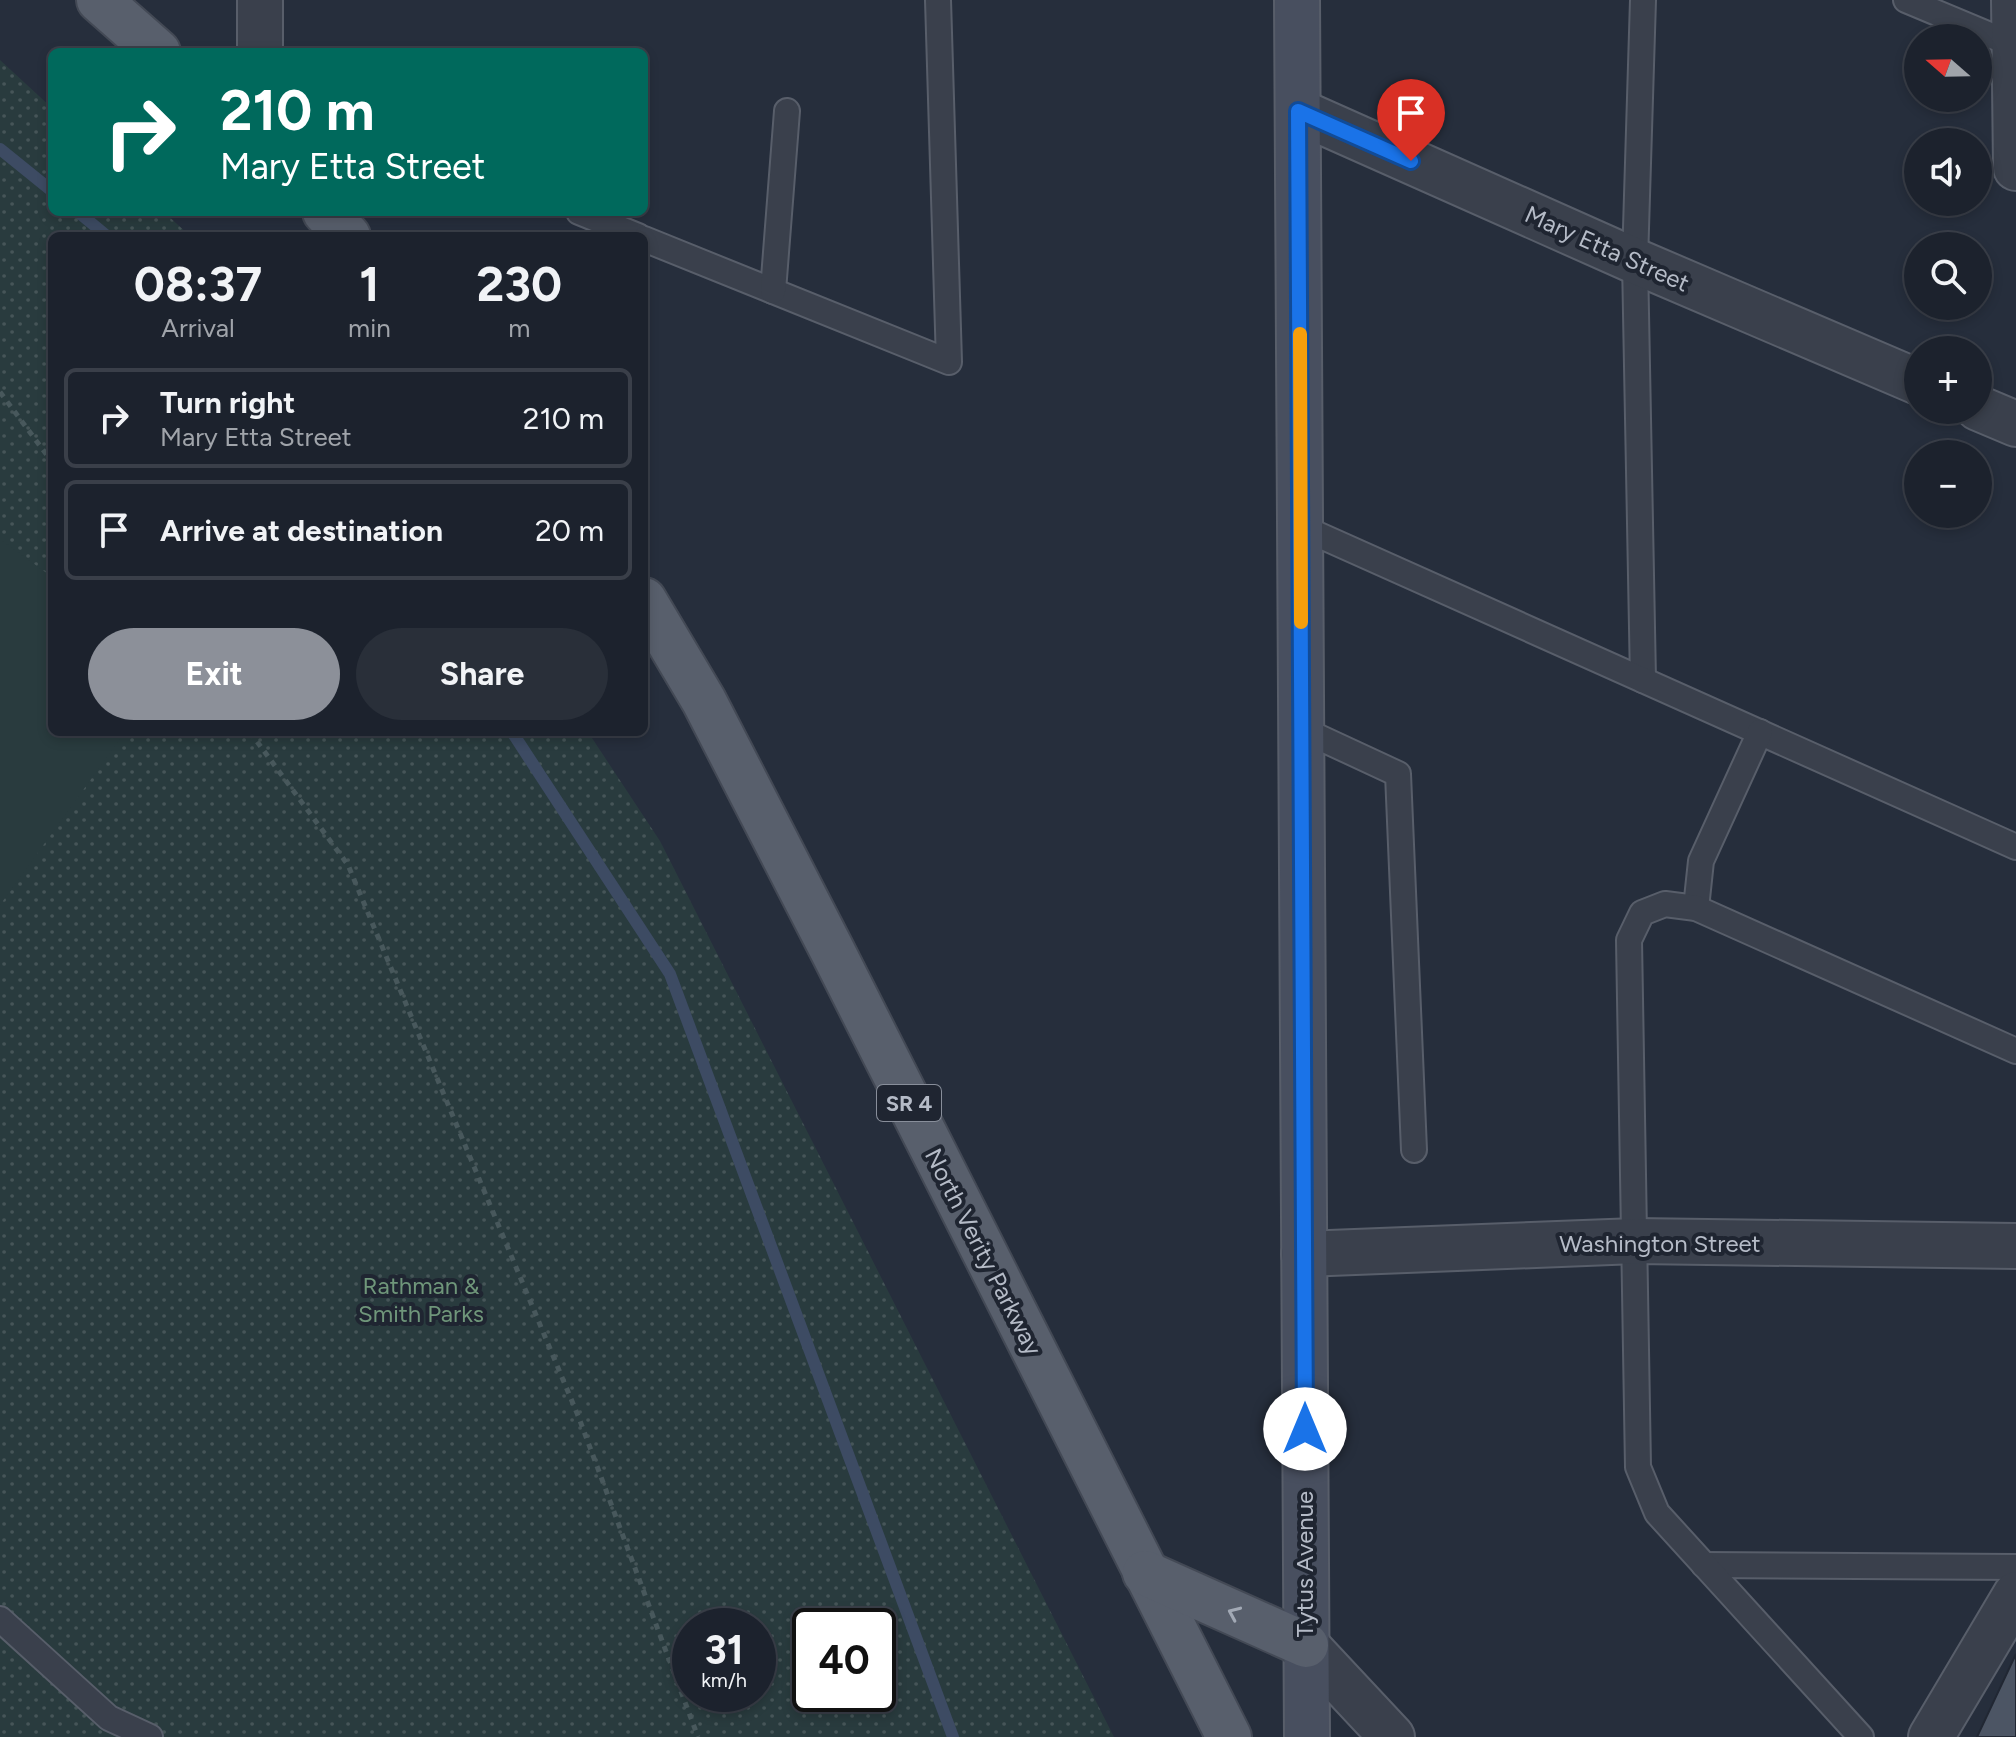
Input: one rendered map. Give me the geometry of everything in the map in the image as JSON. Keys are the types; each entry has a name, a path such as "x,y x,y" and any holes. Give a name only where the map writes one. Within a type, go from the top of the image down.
{"main road":[{"path":"99,0 153,48"},
{"path":"329,216 344,232"},
{"name":"North Verity Parkway","path":"648,607 704,701 825,936 1229,1737"},
{"path":"1145,1573 1306,1645"}],"street":[{"path":"260,0 264,48"},
{"name":"Tytus Avenue","path":"1297,0 1307,1737"},
{"path":"2014,0 2016,168"},
{"name":"Mary Etta Street","path":"1298,111 1635,261 1904,376"},
{"path":"1992,414 2016,424"},
{"name":"Washington Street","path":"1304,1254 1636,1241 2016,1246"},
{"path":"1931,1737 2016,1594"},
{"path":"1306,1645 1392,1737"}],"lane":[{"path":"648,241 949,362 938,0"},
{"path":"1643,0 1635,261 1643,680"},
{"path":"1906,0 2015,46"},
{"path":"773,291 787,111"},
{"path":"589,216 628,232"},
{"path":"1301,527 2016,847"},
{"path":"1301,729 1398,774 1414,1150"},
{"path":"1696,908 1701,861 1760,732"},
{"path":"1861,1737 1657,1513 1638,1467 1629,940 1642,913 1665,904 1696,908 2016,1051"},
{"path":"1704,1565 2016,1567"},
{"path":"0,1619 109,1718 150,1737"}],"path":[{"path":"0,392 48,457"},
{"path":"253,736 348,865 579,1418 698,1737"}],"green space":[{"name":"Rathman & Smith Parks","path":"0,60 48,104 48,216 168,216 186,232 48,232 48,736 591,736 660,841 1114,1737 0,1737"},
{"path":"0,539 48,574 48,736 122,736 0,905"}],"building":[{"path":"2016,1654 2016,1737 1977,1737"}],"waterway":[{"path":"0,149 48,188"},
{"path":"83,216 102,232"},
{"path":"515,736 670,974 953,1737"}],"slow traffic":[{"path":"1300,334 1301,622"}],"route":[{"path":"1305,1429 1298,111 1411,161"}]}
